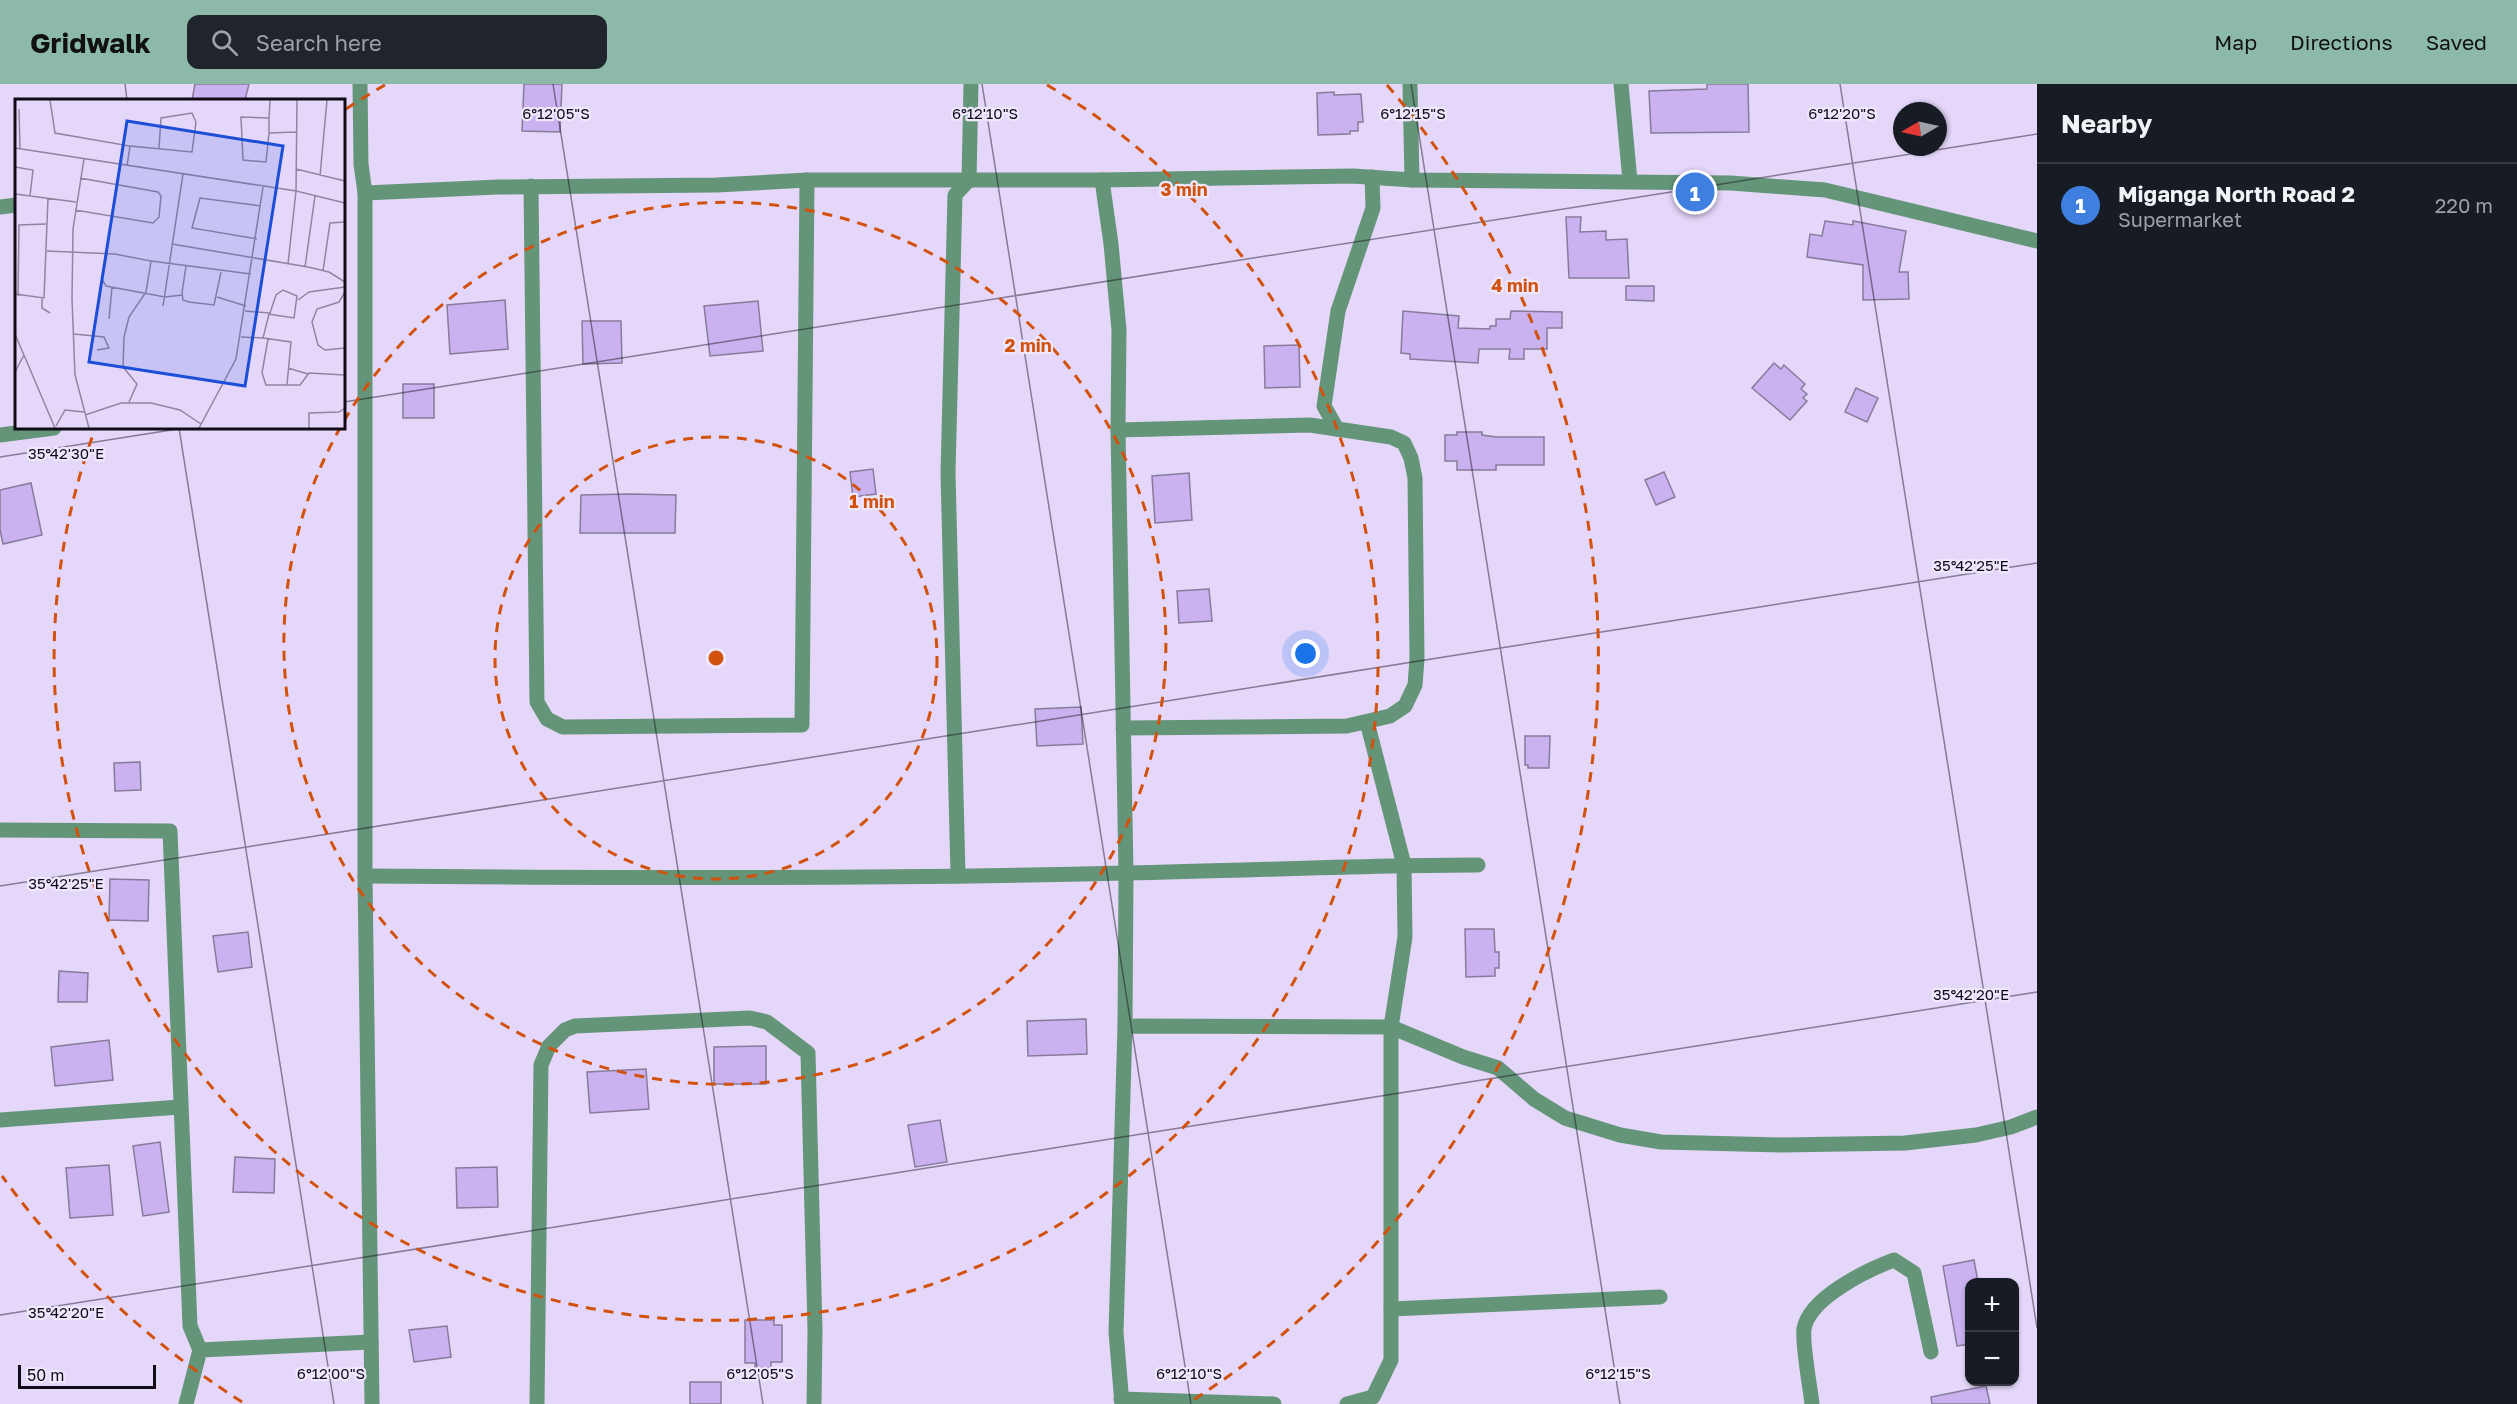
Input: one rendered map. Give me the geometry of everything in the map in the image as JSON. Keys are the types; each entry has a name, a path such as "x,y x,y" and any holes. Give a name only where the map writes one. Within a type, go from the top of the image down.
{"street":[{"path":"360,84 361,164 365,194 365,876 372,1404"},
{"path":"958,875 948,473 955,195 969,180 971,84"},
{"path":"1410,84 1412,180"},
{"path":"1621,84 1630,181"},
{"path":"365,194 531,186 717,184 807,180 1372,177 1412,180 1731,183 1825,190 2037,241"},
{"path":"1337,429 1324,406 1338,310 1373,208 1372,177"},
{"path":"531,186 537,702 547,719 563,727 802,724 807,180"},
{"path":"1102,180 1119,330 1118,429 1126,873 1125,1026 1116,1332 1122,1402 1274,1404"},
{"path":"0,207 15,205"},
{"path":"1118,429 1310,425 1391,437 1404,443 1411,458 1415,478 1417,659 1415,685 1405,706 1390,716 1347,726 1123,728"},
{"path":"0,435 46,429"},
{"path":"1347,1404 1373,1397 1391,1360 1390,1028 1405,937 1404,865 1367,722"},
{"path":"0,830 170,831 190,1326 200,1350 186,1404"},
{"path":"365,876 703,879 1478,865"},
{"path":"537,1404 539,1118 541,1065 549,1046 565,1030 575,1026 750,1018 767,1022 808,1053 815,1331 814,1404"},
{"path":"1125,1026 1390,1028 1463,1057 1498,1068 1534,1099 1565,1118 1620,1135 1661,1142 1783,1145 1905,1143 1976,1135 2037,1117"},
{"path":"0,1120 180,1107"},
{"path":"1812,1404 1804,1330 1811,1310 1866,1270 1894,1260 1914,1273 1931,1352"},
{"path":"1391,1309 1660,1297"},
{"path":"200,1350 371,1342"}],"building":[{"path":"195,84 249,84 245,99 192,99"},
{"path":"524,84 562,84 560,132 522,131"},
{"path":"1707,84 1748,84 1749,132 1651,133 1649,91 1707,89"},
{"path":"1334,92 1334,95 1361,94 1363,122 1358,122 1358,131 1350,131 1350,134 1318,135 1317,93"},
{"path":"1566,217 1581,217 1580,232 1606,231 1606,240 1627,239 1629,278 1569,278"},
{"path":"1825,221 1853,225 1853,221 1906,231 1899,272 1908,272 1909,299 1863,300 1863,265 1807,257 1810,234 1822,236"},
{"path":"1626,286 1654,286 1654,301 1626,300"},
{"path":"505,300 508,349 450,354 447,305"},
{"path":"758,301 763,351 710,356 704,306"},
{"path":"1403,311 1459,316 1458,328 1490,329 1490,326 1496,326 1496,319 1510,319 1511,311 1562,312 1562,328 1547,328 1547,349 1524,349 1524,359 1509,359 1510,349 1479,349 1478,363 1410,359 1410,354 1401,353"},
{"path":"582,321 621,321 622,363 583,364"},
{"path":"1299,345 1300,387 1265,388 1264,346"},
{"path":"1774,363 1781,369 1784,365 1805,384 1801,389 1807,394 1803,398 1807,401 1790,420 1752,388"},
{"path":"403,384 434,384 434,418 403,418"},
{"path":"1856,388 1878,398 1867,422 1845,412"},
{"path":"1457,432 1482,432 1482,435 1496,437 1544,437 1544,465 1496,465 1496,470 1457,470 1457,461 1445,461 1445,435 1457,435"},
{"path":"873,469 876,494 853,497 850,472"},
{"path":"1664,472 1675,497 1656,505 1645,480"},
{"path":"1189,473 1192,520 1155,523 1152,476"},
{"path":"31,483 42,535 3,544 0,530 0,490"},
{"path":"581,495 676,495 675,533 580,533"},
{"path":"1209,589 1212,621 1179,623 1177,591"},
{"path":"1081,707 1083,744 1037,746 1035,709"},
{"path":"1525,736 1550,736 1549,768 1528,768 1528,765 1525,765"},
{"path":"140,762 141,790 115,791 114,763"},
{"path":"110,879 149,880 148,921 109,920"},
{"path":"1465,929 1494,929 1495,952 1499,952 1499,968 1495,968 1495,976 1466,977"},
{"path":"248,932 252,967 218,972 213,936"},
{"path":"59,971 88,973 87,1002 58,1002"},
{"path":"1086,1019 1087,1054 1028,1056 1027,1021"},
{"path":"109,1040 113,1080 55,1086 51,1047"},
{"path":"766,1046 766,1084 714,1084 714,1047"},
{"path":"646,1069 649,1109 590,1113 587,1072"},
{"path":"940,1120 947,1162 915,1167 908,1125"},
{"path":"160,1142 169,1212 143,1216 133,1146"},
{"path":"235,1157 275,1159 274,1193 233,1192"},
{"path":"109,1165 113,1215 70,1218 66,1168"},
{"path":"497,1167 498,1207 457,1208 456,1168"},
{"path":"1974,1260 1977,1278 1965,1278 1965,1345 1957,1346 1943,1266"},
{"path":"745,1320 774,1320 774,1325 782,1325 782,1362 771,1362 771,1368 755,1368 755,1363 745,1363"},
{"path":"447,1326 451,1357 414,1362 409,1330"},
{"path":"690,1382 721,1382 721,1404 690,1404"},
{"path":"1986,1386 1990,1404 1932,1404 1931,1397"}],"place":[{"name":"Miganga North Road 2","path":"1695,192"}]}
